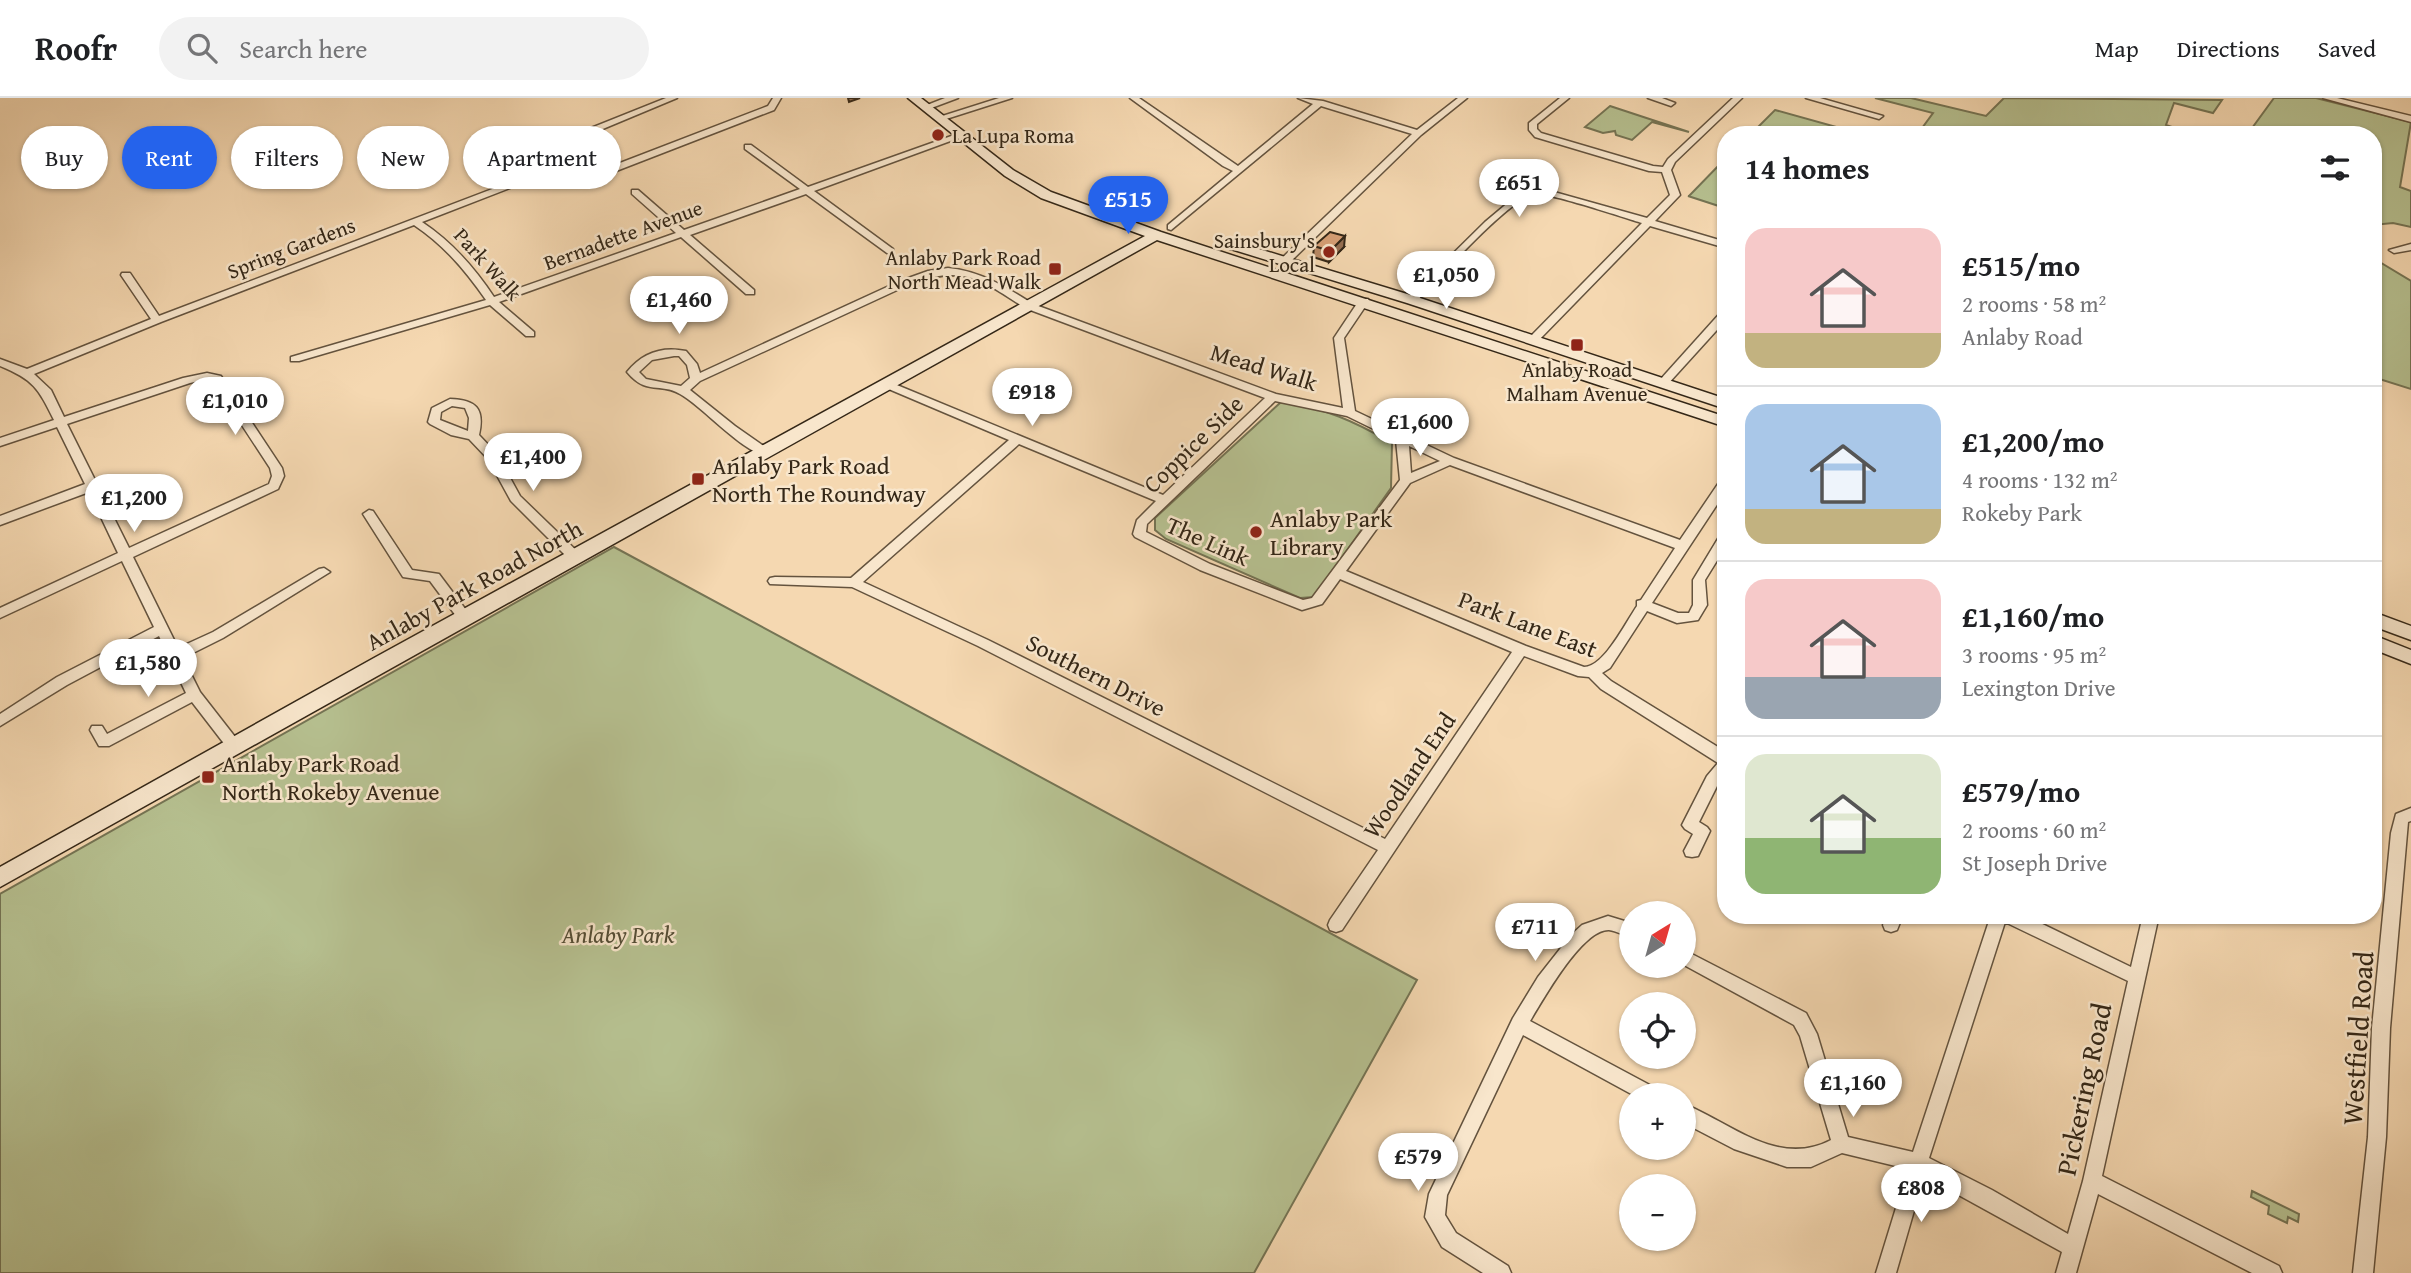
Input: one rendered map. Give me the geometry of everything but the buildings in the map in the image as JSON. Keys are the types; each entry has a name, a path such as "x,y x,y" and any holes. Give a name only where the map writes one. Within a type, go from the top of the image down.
{"main road":[{"path":"914,98 1022,182 1046,195 1163,231 1285,261 1717,401"},
{"path":"1163,231 1717,419"},
{"name":"Anlaby Park Road North","path":"0,878 464,617 1163,231"},
{"path":"2382,623 2411,634"},
{"path":"2382,646 2411,657"}],"street":[{"path":"604,126 673,98"},
{"path":"621,166 771,108 777,98"},
{"path":"926,107 954,98"},
{"path":"940,118 1008,98"},
{"path":"1134,98 1226,164 1239,170"},
{"path":"1302,98 1418,133"},
{"path":"1285,261 1418,133 1462,98"},
{"path":"1533,340 1675,195 1666,170 1671,161 1738,98"},
{"path":"1810,98 1879,116"},
{"path":"2327,98 2360,102 2411,119"},
{"path":"1657,99 1671,103"},
{"path":"1567,100 1533,123 1533,130 1538,135 1652,169 1666,170"},
{"path":"1163,231 1320,103"},
{"name":"Bernadette Avenue","path":"295,359 492,301 960,136"},
{"path":"748,147 808,188 890,251"},
{"name":"Spring Gardens","path":"27,373 156,320 501,189"},
{"path":"1412,300 1490,224 1528,192 1539,191 1557,195 1717,242"},
{"path":"635,192 750,292"},
{"name":"Park Walk","path":"416,222 437,236 469,268 492,301 530,334"},
{"name":"Mead Walk","path":"682,390 696,379 850,306 938,271 957,272 997,286 1029,306 1273,397 1350,413 1450,461 1681,545"},
{"path":"127,275 156,320"},
{"path":"1350,413 1339,338 1364,301"},
{"path":"1663,383 1717,323"},
{"path":"696,379 692,364 682,353 662,351 642,359 633,372 642,383 682,390 764,452"},
{"path":"0,362 27,373 45,390 90,487 126,554 194,695 234,746"},
{"path":"0,442 187,380 207,376 217,378 276,468 278,476 274,486 0,613"},
{"path":"887,385 1164,500"},
{"name":"Coppice Side","path":"1141,523 1273,397"},
{"path":"474,436 493,457 515,498 575,557"},
{"path":"1402,438 1406,480"},
{"path":"854,583 1017,439"},
{"path":"1338,573 1406,480 1450,461"},
{"path":"0,521 90,487"},
{"path":"1592,672 1605,664 1717,494"},
{"path":"369,514 408,574 434,577 464,617"},
{"name":"The Link","path":"1141,523 1139,534 1158,545 1302,605 1317,601 1338,573"},
{"path":"1642,604 1677,618 1693,617 1700,605 1699,580 1717,550"},
{"path":"176,655 218,635 324,572"},
{"name":"Park Lane East","path":"1338,573 1521,650 1583,672 1592,672 1606,685 1717,756"},
{"name":"Southern Drive","path":"775,581 854,583 983,643 1387,847"},
{"path":"0,721 62,681 161,629"},
{"name":"Woodland End","path":"1336,925 1521,650"},
{"path":"97,730 104,741 194,695"},
{"name":"Park Lane East","path":"1692,850 1702,831 1690,825 1717,774"},
{"name":"Westfield Road","path":"2363,1273 2377,1137 2381,1028 2404,861 2401,818 2411,814"},
{"path":"1501,1273 1449,1240 1435,1217 1438,1194 1519,1024 1544,982 1588,930 1608,923 1619,926"},
{"path":"1886,1273 1996,924"},
{"path":"2026,924 2136,977"},
{"name":"Pickering Road","path":"2066,1273 2092,1181 2149,924"},
{"path":"1696,963 1800,1019 1808,1034 1841,1143"},
{"path":"1519,1024 1629,1083"},
{"path":"1696,1119 1758,1150 1799,1159 1820,1156 1841,1143 1919,1163 2072,1247"},
{"path":"2092,1181 2272,1273"}],"green space":[{"path":"1875,98 1911,98 1986,116 2004,98 2222,100 2213,113 2174,103 2166,125 2169,126 1924,126 1933,113"},
{"path":"2274,98 2316,98 2411,122 2400,187 2411,191 2411,227 2393,223 2382,224 2382,126 2254,126"},
{"path":"1610,106 1689,132 1652,122 1632,140 1616,135 1615,131 1603,133 1585,127"},
{"path":"1775,110 1833,126 1759,126"},
{"path":"1717,167 1717,205 1689,196"},
{"path":"2382,263 2411,281 2411,389 2382,380"},
{"path":"1281,402 1339,416 1392,443 1391,488 1314,597 1300,598 1166,539 1155,530 1155,518"},
{"name":"Anlaby Park","path":"614,547 1417,980 1254,1273 0,1273 0,894"},
{"path":"2252,1191 2299,1214 2298,1222 2288,1217 2287,1223 2268,1214 2269,1206 2251,1197"}],"place":[{"name":"La Lupa Roma","path":"938,135"},
{"name":"Sainsbury's Local","path":"1329,252"},
{"name":"Anlaby Park Road North Mead Walk","path":"1055,269"},
{"name":"Anlaby Road Malham Avenue","path":"1577,345"},
{"name":"Anlaby Park Road North The Roundway","path":"698,479"},
{"name":"Anlaby Park Library","path":"1256,532"},
{"name":"Anlaby Park Road North Rokeby Avenue","path":"208,777"}]}
